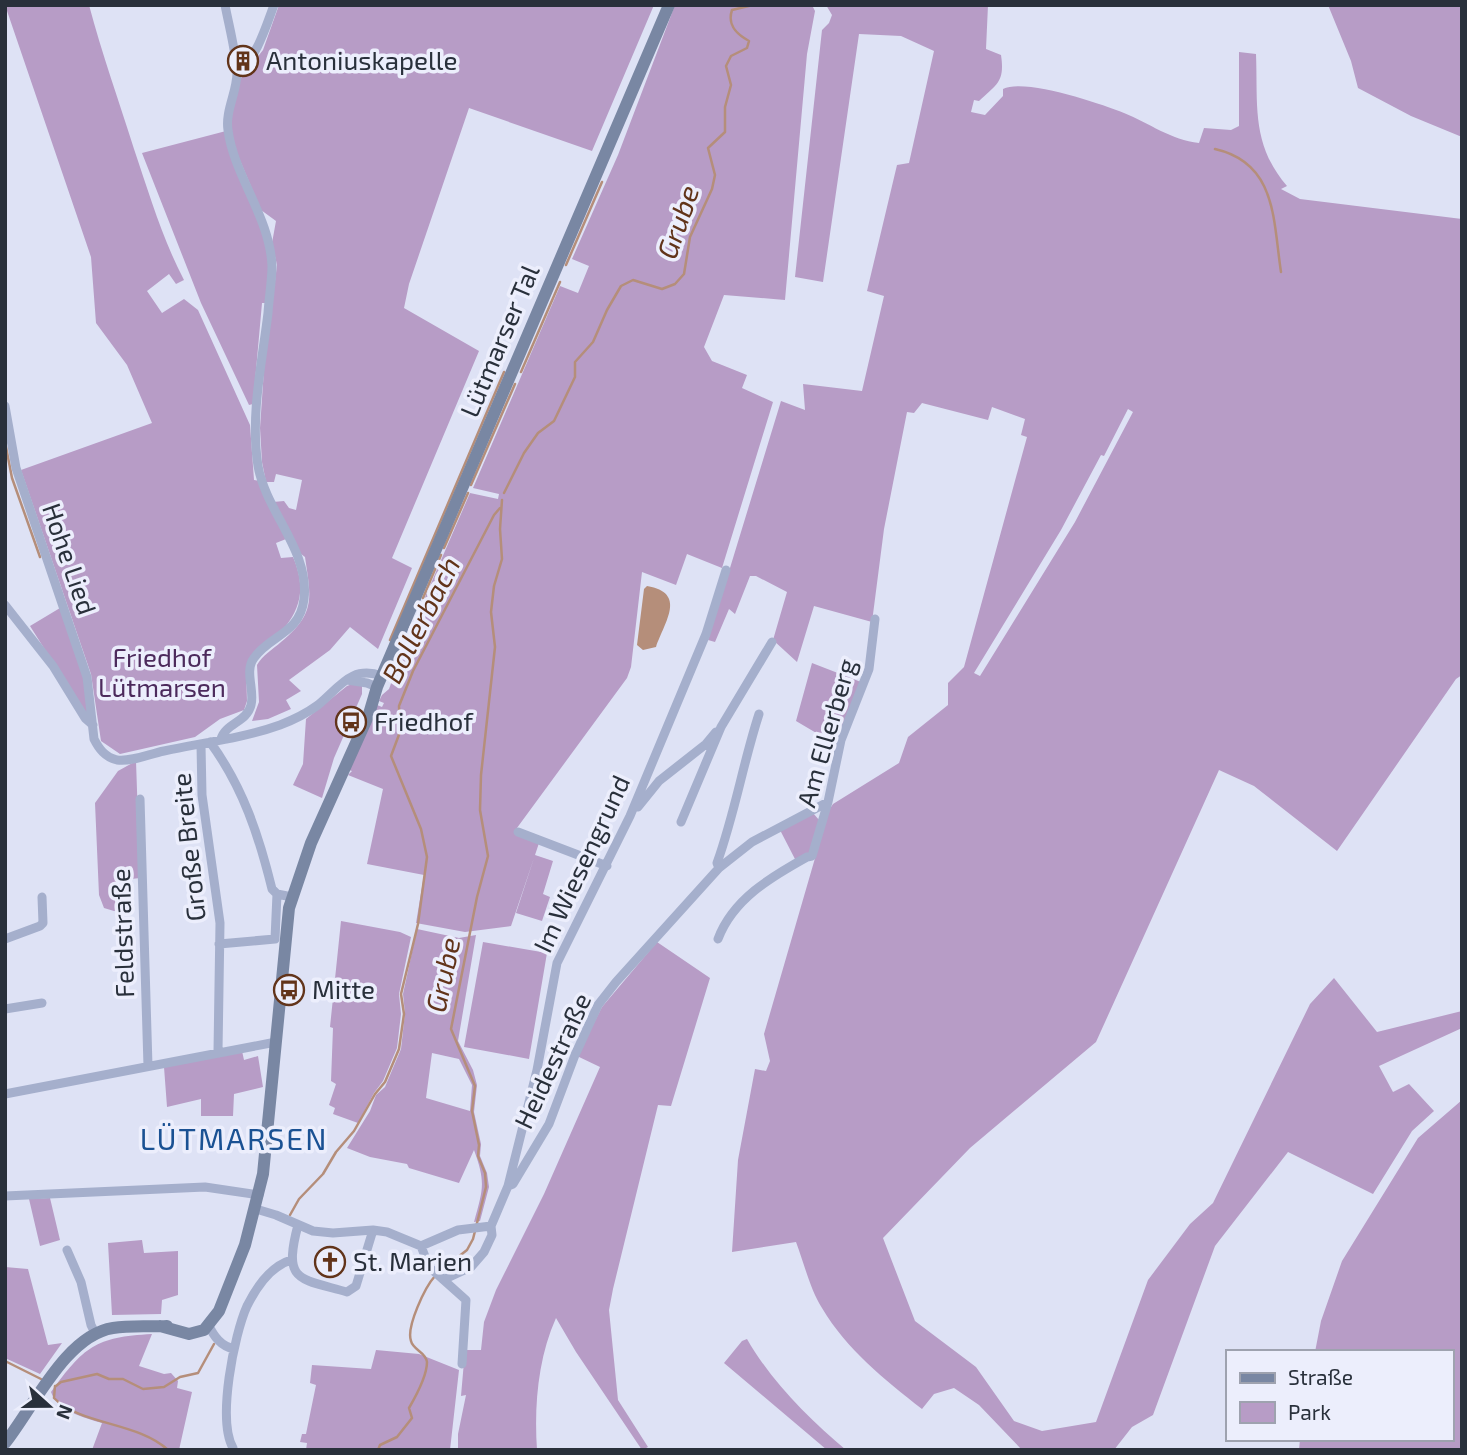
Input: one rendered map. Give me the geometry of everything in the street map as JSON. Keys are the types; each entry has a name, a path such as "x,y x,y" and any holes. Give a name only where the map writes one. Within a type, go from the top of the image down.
{"main road":[{"name":"Lütmarser Tal","path":"256,1209 276,1042 283,956 292,897 330,798 339,763 362,710 378,686 669,5"},
{"path":"5,1443 71,1350 95,1332 112,1328 160,1326 189,1334 198,1333 215,1318 245,1245 256,1209"}],"street":[{"path":"221,739 223,732 245,717 251,707 250,671 254,657 293,625 300,614 304,597 298,557 267,497 258,465 256,415 272,264 262,223 235,156 228,129 237,74 225,5"},
{"path":"237,74 244,68 259,43 274,5"},
{"name":"Hohe Lied","path":"5,406 16,468 87,677 93,724"},
{"name":"Im Wiesengrund","path":"508,1186 537,1070 557,963 630,816 706,634 726,570"},
{"path":"5,605 53,666 85,718 93,724 98,748 118,760 130,760 166,750 206,744 279,725 316,706 358,673 371,673 378,686"},
{"name":"Am Ellerberg","path":"718,939 724,922 748,896 770,877 812,856 828,802 841,740 870,669 875,620"},
{"path":"681,822 721,727 772,642"},
{"path":"719,868 717,863 734,813 759,714"},
{"path":"630,816 659,781 706,744 721,727"},
{"path":"206,744 241,791 259,839 272,888 277,894 292,897"},
{"name":"Große Breite","path":"206,744 202,795 220,923 218,1051"},
{"name":"Feldstraße","path":"140,799 148,1066"},
{"name":"Heidestraße","path":"440,1275 478,1261 490,1241 486,1226 508,1186 513,1184 519,1175 549,1124 575,1055 598,1005 616,982 719,868 752,842 828,802"},
{"path":"518,832 607,866"},
{"name":"Große Breite","path":"219,944 275,939 277,894"},
{"path":"5,939 43,923 42,897"},
{"path":"5,1009 42,1003"},
{"path":"5,1094 276,1042"},
{"path":"5,1196 196,1187 224,1188 259,1195"},
{"path":"256,1209 313,1231 332,1233 373,1230 387,1232 421,1246 470,1228 486,1226"},
{"path":"298,1225 290,1260 296,1273 309,1281 347,1292 356,1286 373,1230"},
{"path":"421,1246 426,1262 466,1300 462,1364"},
{"path":"68,1250 88,1288 91,1325 95,1332"},
{"path":"233,1448 227,1438 225,1423 234,1349 247,1306 276,1266 290,1260"},
{"path":"208,1324 219,1342 234,1349"}],"green space":[{"name":"Friedhof Lütmarsen","path":"5,5 89,5 151,199 184,280 176,284 169,274 147,291 162,313 184,299 198,310 250,425 254,480 260,481 286,539 276,543 281,558 293,557 299,576 300,592 291,619 246,667 247,701 244,710 220,719 195,737 120,754 101,741 91,674 21,470 152,423 127,365 96,323 91,257"},
{"path":"279,5 654,5 592,151 469,108 409,284 404,308 479,351 392,558 412,568 378,649 350,627 330,650 289,680 301,691 286,700 291,709 268,719 252,721 259,702 257,665 300,622 306,613 309,594 305,557 296,550 273,502 284,501 289,508 296,510 302,480 276,474 274,482 266,482 262,462 260,428 264,369 277,265 272,243 276,221 261,210 236,151 231,128 238,82 263,50"},
{"path":"675,5 812,5 815,11 807,54 785,300 724,295 704,347 712,361 747,375 742,388 773,402 722,568 687,554 676,585 642,572 631,667 627,678 514,832 539,843 535,855 553,861 543,894 550,897 542,921 516,913 534,858 511,926 465,932 416,923 424,875 367,864 383,789 348,775 352,771 349,770 377,705 382,707 384,703 379,701 389,689 407,639 470,493 498,499 499,494 473,488 560,286 578,293 589,266 572,259 618,155"},
{"path":"826,5 988,5 986,49 1001,55 1002,71 995,86 979,101 974,100 971,112 985,115 1003,96 1003,89 1013,86 1044,89 1098,103 1170,135 1199,143 1204,128 1231,130 1239,126 1239,52 1256,54 1259,123 1267,155 1287,186 1281,189 1300,199 1462,219 1462,675 1456,679 1337,851 1254,786 1219,770 1096,1042 970,1148 883,1238 915,1321 976,1367 1014,1421 1042,1431 1096,1422 1148,1280 1190,1224 1213,1203 1310,1004 1334,978 1377,1032 1462,1011 1462,1028 1379,1066 1393,1092 1409,1084 1434,1111 1412,1131 1373,1194 1288,1152 1215,1246 1153,1415 1132,1427 1114,1450 1022,1450 979,1405 954,1388 934,1394 922,1409 867,1363 832,1323 814,1293 796,1242 732,1252 738,1160 755,1069 766,1071 770,1061 764,1034 829,810 833,804 899,763 908,737 948,705 948,683 964,667 1027,437 1021,435 1025,419 992,407 988,420 922,403 914,413 907,412 884,529 872,622 814,606 797,662 773,640 787,592 756,576 750,576 735,614 729,609 715,642 708,640 781,401 805,410 803,384 862,391 884,296 867,291 897,165 909,163 934,51 901,36 859,34 823,282 795,277 822,30 832,15","holes":["1128,409 1133,412 1075,522 980,676 974,673 1061,530"]},
{"path":"1328,5 1462,5 1462,137 1411,116 1358,88 1351,61"},
{"path":"226,131 265,238 270,263 267,303 262,303 253,404 249,405 201,303 142,153"},
{"path":"60,608 83,675 89,714 85,713 30,626"},
{"path":"812,663 861,682 837,738 818,734 796,721"},
{"path":"355,683 362,686 362,694 334,758 322,798 293,785 303,764 306,719 347,686"},
{"path":"136,761 140,878 131,879 131,909 114,911 104,908 99,895 95,803 118,771"},
{"path":"813,813 819,820 809,853 796,861 780,830"},
{"path":"341,921 400,932 411,937 399,994 401,1014 397,1048 383,1081 358,1123 333,1114 335,1108 329,1105 336,1084 331,1081 333,1028 330,1027"},
{"path":"417,929 459,938 476,935 458,1041 473,1070 477,1085 474,1112 481,1144 480,1156 489,1187 480,1221 474,1222 482,1186 474,1150 459,1183 409,1168 407,1164 370,1157 347,1148 370,1111 376,1095 385,1087 401,1049 405,1013 403,994","holes":["432,1053 459,1059 472,1085 470,1111 426,1098"]},
{"path":"483,942 547,953 529,1059 464,1047"},
{"path":"657,942 710,978 671,1106 658,1105 609,1310 618,1400 648,1447 642,1450 556,1318 541,1366 536,1416 537,1450 458,1450 458,1434 466,1395 461,1396 465,1350 481,1350 484,1322 496,1290 544,1194 600,1067 577,1056 602,1007"},
{"path":"242,1051 244,1060 258,1056 263,1087 234,1094 233,1116 201,1116 201,1099 167,1107 164,1067"},
{"path":"1462,1100 1462,1450 1299,1450 1300,1441 1453,1441 1453,1350 1315,1350 1321,1321 1342,1261 1418,1138"},
{"path":"50,1198 60,1240 40,1246 29,1199"},
{"path":"142,1240 144,1253 178,1251 178,1295 162,1300 161,1314 112,1315 108,1243"},
{"path":"5,1267 28,1269 48,1345 62,1343 40,1374 5,1358"},
{"path":"152,1334 139,1366 164,1374 171,1373 178,1381 177,1388 192,1392 179,1450 92,1450 102,1423 65,1408 51,1392 73,1364 92,1347 117,1338"},
{"path":"747,1339 767,1370 792,1399 846,1450 827,1450 724,1363 742,1341"},
{"path":"376,1350 419,1354 459,1370 450,1450 306,1450 307,1443 300,1442 302,1434 306,1434 316,1385 310,1383 312,1365 371,1369"}],"shaded area":[{"path":"647,586 667,595 670,609 656,647 643,650 637,645 644,589"}],"waterway":[{"name":"Grube","path":"504,493 524,453 538,433 554,421 575,377 575,362 593,342 621,286 633,280 662,289 675,284 684,274 690,237 712,189 715,175 708,148 725,132 725,107 731,85 726,66 731,56 747,48 749,41 734,28 732,10 753,5"},
{"path":"1215,149 1235,156 1261,180 1273,214 1281,272"},
{"path":"566,265 602,182"},
{"path":"521,372 560,282"},
{"path":"390,640 504,372"},
{"path":"471,485 515,384"},
{"path":"5,442 12,478 40,557"},
{"path":"444,548 468,493"},
{"name":"Grube","path":"440,1271 467,1250 473,1239 486,1187 485,1173 478,1156 479,1145 472,1111 475,1086 451,1029 477,897 488,856 480,810 481,775 495,647 491,612 494,586 502,559 502,500"},
{"name":"Bollerbach","path":"290,1215 299,1199 323,1174 336,1152 354,1131 385,1082 399,1049 404,1014 401,994 418,924 427,857 421,829 391,756 400,732 399,706 413,671 500,508"},
{"path":"423,598 441,555"},
{"name":"Grube","path":"378,1450 380,1445 397,1437 412,1418 409,1408 423,1380 427,1362 412,1344 411,1326 422,1298 435,1276"},
{"name":"Bollerbach","path":"56,1386 61,1382 97,1374 109,1379 123,1379 143,1389 164,1387 180,1377 198,1373 214,1344"},
{"name":"Grube","path":"5,1361 41,1379"},
{"name":"Grube","path":"55,1386 54,1398 65,1407 141,1434 168,1450"}],"place":[{"name":"Antoniuskapelle","path":"243,61"},
{"name":"Friedhof","path":"351,722"},
{"name":"Mitte","path":"289,990"},
{"name":"St. Marien","path":"330,1262"}],"district":[{"name":"LÜTMARSEN","path":"234,1140"}]}
